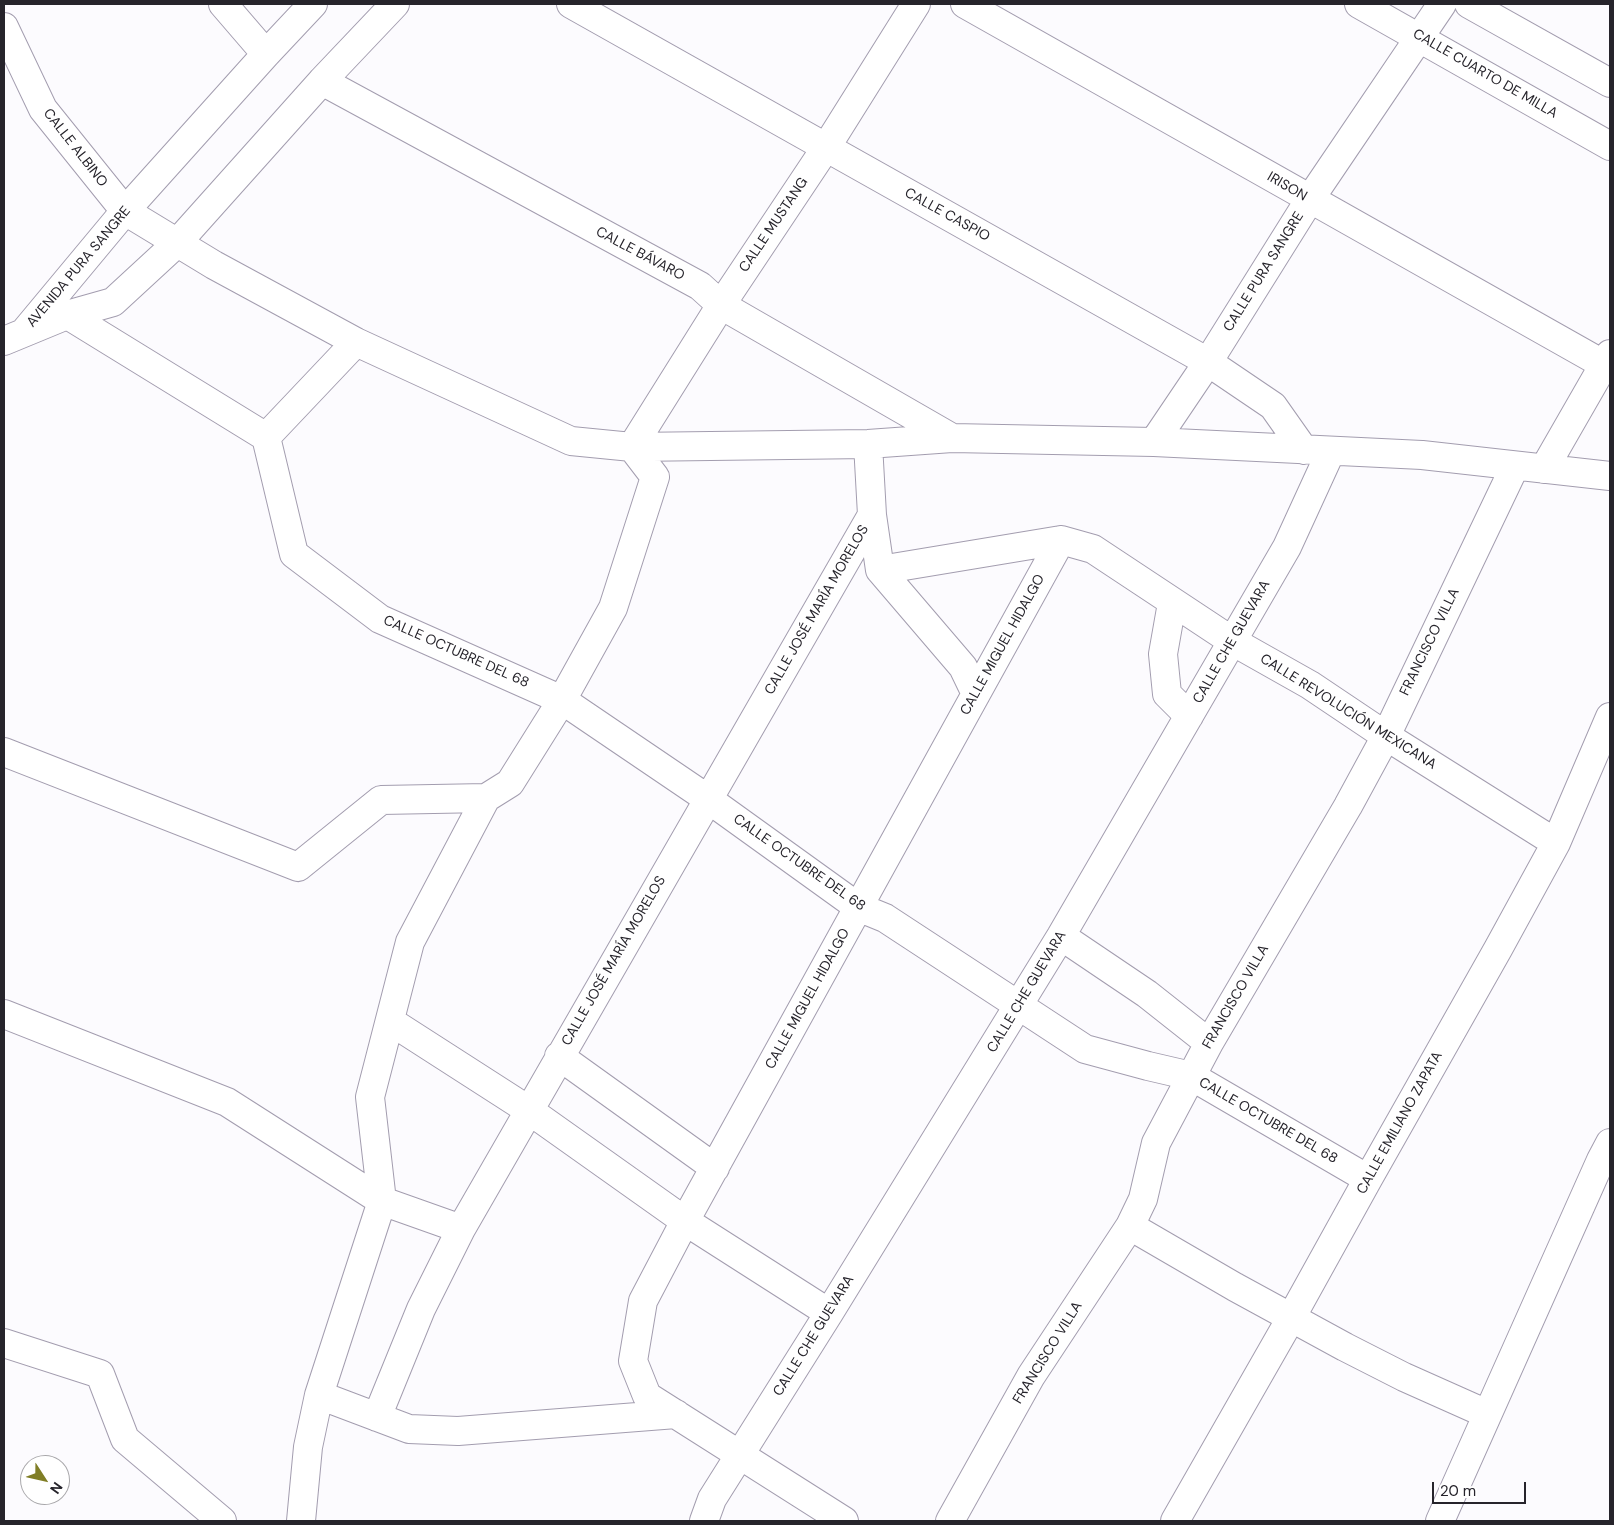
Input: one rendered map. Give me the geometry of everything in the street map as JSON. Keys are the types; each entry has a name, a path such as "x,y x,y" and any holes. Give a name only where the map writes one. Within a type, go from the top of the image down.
{"street":[{"path":"223,4 266,54"},
{"name":"AVENIDA PURA SANGRE","path":"13,337 58,309 125,211 313,4"},
{"name":"AVENIDA PURA SANGRE","path":"58,309 113,302 177,243 322,81 395,4"},
{"name":"CALLE CASPIO","path":"571,4 827,146 1208,362 1273,406 1304,450"},
{"name":"CALLE MUSTANG","path":"632,447 721,305 827,146 916,4"},
{"name":"IRISON","path":"965,4 1310,199 1608,362"},
{"name":"CALLE CUARTO DE MILLA","path":"1359,4 1421,37 1610,146"},
{"name":"CALLE PURA SANGRE","path":"1154,442 1208,362 1310,199 1442,4"},
{"path":"1470,4 1610,83"},
{"name":"CALLE ALBINO","path":"4,27 42,109 125,211 177,243 356,342 571,440 632,447 868,444 952,438 1154,442 1422,455 1610,476"},
{"name":"CALLE BÁVARO","path":"322,81 700,286 721,305 952,438"},
{"path":"58,309 266,437 356,342"},
{"path":"1544,469 1608,362"},
{"name":"CALLE OCTUBRE DEL 68","path":"266,437 294,554 380,619 562,700 708,799 858,907 885,918 1085,1049 1191,1076 1368,1179"},
{"path":"868,444 872,515 880,570 963,667 976,694"},
{"path":"301,1521 308,1447 319,1395 382,1201 370,1097 410,942 486,798 510,782 562,700 613,608 655,478 632,447"},
{"name":"CALLE CHE GUEVARA","path":"704,1521 712,1499 1061,936 1287,547 1331,451"},
{"name":"FRANCISCO VILLA","path":"950,1521 1031,1376 1130,1226 1143,1199 1156,1143 1209,1043 1348,806 1386,736 1515,466"},
{"name":"CALLE JOSÉ MARÍA MORELOS","path":"377,1417 421,1310 461,1229 872,515"},
{"path":"880,570 1061,540"},
{"name":"CALLE REVOLUCIÓN MEXICANA","path":"1061,540 1093,549 1232,642 1310,685 1386,736 1556,843"},
{"name":"CALLE MIGUEL HIDALGO","path":"676,1414 647,1396 632,1361 643,1301 685,1221 1061,540"},
{"path":"1172,603 1163,654 1167,694 1188,716"},
{"name":"CALLE EMILIANO ZAPATA","path":"1175,1521 1292,1318 1556,843 1610,718"},
{"path":"4,752 298,867 381,800 486,798"},
{"path":"1061,936 1147,994 1209,1043"},
{"path":"4,1014 227,1102 382,1201 461,1229"},
{"path":"390,1021 530,1110 685,1221 829,1313"},
{"path":"560,1056 715,1168"},
{"path":"1440,1521 1610,1143"},
{"path":"1130,1226 1292,1318 1404,1377 1487,1414"},
{"path":"4,1343 100,1374 125,1439 222,1521"},
{"path":"319,1395 409,1429 458,1431 676,1414 844,1521"}]}
